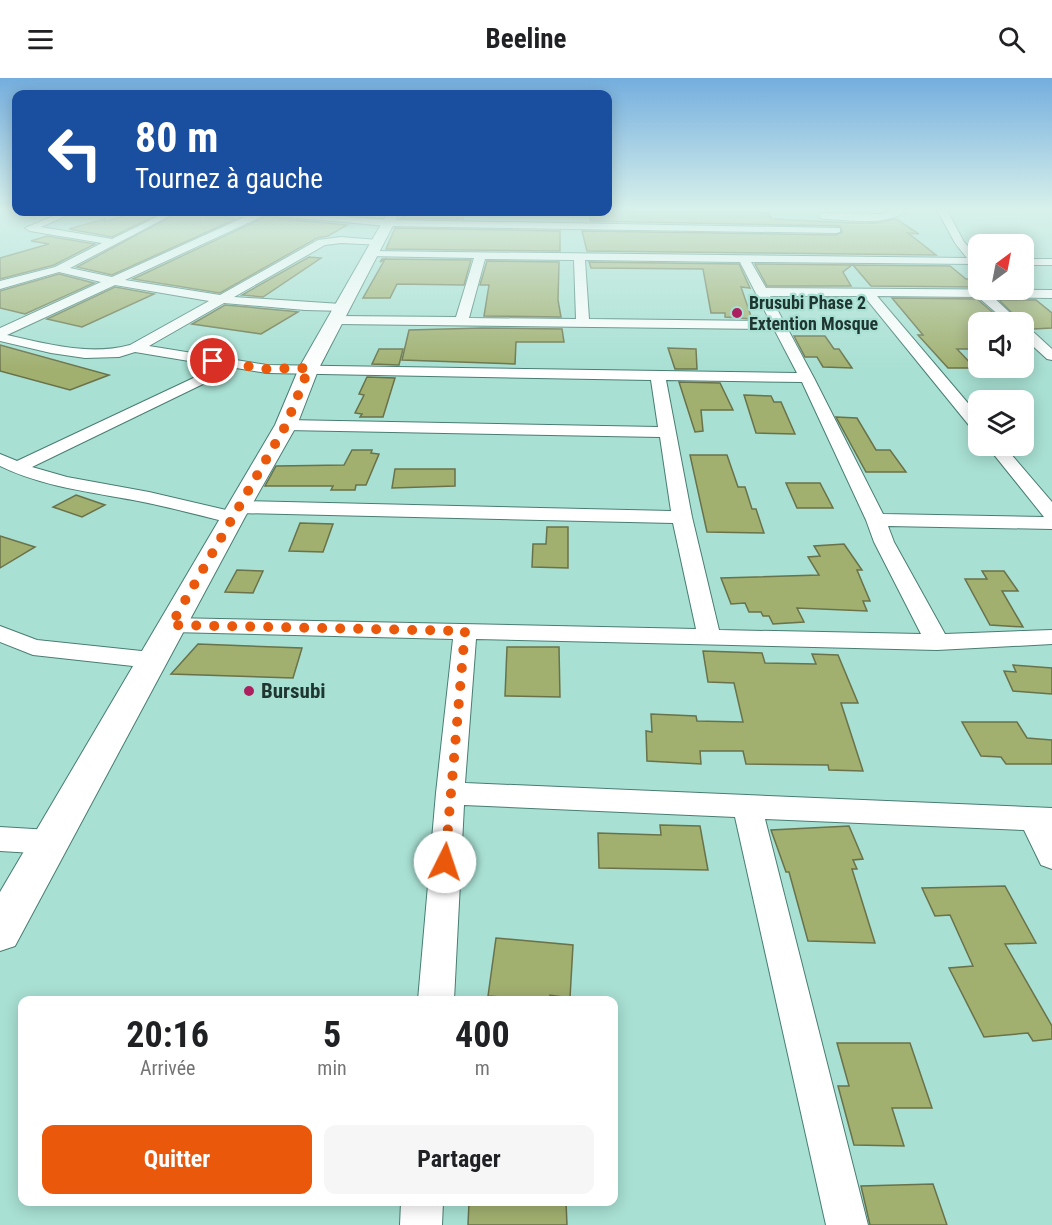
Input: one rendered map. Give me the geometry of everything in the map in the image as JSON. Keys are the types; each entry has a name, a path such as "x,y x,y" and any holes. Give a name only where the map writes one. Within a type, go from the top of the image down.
{"street":[{"path":"0,285 59,269 70,264"},
{"path":"0,335 151,264"},
{"path":"0,335 54,350 99,355 119,354 135,348 283,264"},
{"path":"0,932 171,625 286,425 309,368 366,264"},
{"path":"462,320 478,264"},
{"path":"579,264 582,321"},
{"path":"746,264 807,378 876,520 884,542 937,642"},
{"path":"59,269 111,282 339,314 462,320 779,325"},
{"path":"0,271 26,278"},
{"path":"762,292 968,294"},
{"path":"868,293 968,413"},
{"path":"1034,294 1052,294"},
{"path":"989,300 1003,312"},
{"path":"1034,340 1052,356"},
{"path":"135,348 267,369 807,378"},
{"path":"8,463 232,365"},
{"path":"658,375 682,517 709,636"},
{"path":"286,425 668,432"},
{"path":"1003,456 1052,514"},
{"path":"8,463 75,487 235,512 682,517"},
{"path":"876,520 1052,523"},
{"path":"171,625 937,642 1052,637"},
{"path":"436,996 450,793 465,631"},
{"path":"0,633 33,648 152,660"},
{"path":"450,793 1043,820 1052,856"},
{"path":"748,808 847,1225"},
{"path":"0,839 50,842"},
{"path":"421,1225 422,1206"}],"building":[{"path":"0,264 57,264 54,265 0,279"},
{"path":"83,264 137,264 112,275 77,267"},
{"path":"166,264 272,264 220,293 133,279"},
{"path":"297,264 313,264 263,297 242,295"},
{"path":"382,264 470,264 464,285 397,284 390,298 363,298"},
{"path":"486,264 559,264 558,300 561,317 484,316 489,285 480,285"},
{"path":"590,264 739,264 750,288 741,287 752,319 725,317 725,313 711,313 703,269 591,268"},
{"path":"755,264 852,265 843,272 851,286 767,286"},
{"path":"853,265 950,266 968,279 968,287 871,286"},
{"path":"59,274 94,283 25,314 0,308 0,291"},
{"path":"115,287 154,294 82,327 47,319"},
{"path":"814,298 842,298 852,309 819,308"},
{"path":"892,298 978,300 992,312 968,312 968,349 957,349 968,361 968,368 948,368 918,335 923,335"},
{"path":"999,300 1036,300 1052,313 1052,328 1034,329 1034,312 1011,312"},
{"path":"225,305 298,312 261,334 192,324"},
{"path":"562,329 564,342 516,342 515,364 402,360 409,330"},
{"path":"794,336 825,336 834,349 839,349 852,368 823,367 817,357 805,357"},
{"path":"0,345 109,375 70,390 0,371"},
{"path":"668,348 696,349 697,369 675,369"},
{"path":"379,349 403,349 399,365 372,364"},
{"path":"367,377 395,378 383,417 360,417 362,414 355,413 364,395 359,394"},
{"path":"679,382 720,383 733,410 701,410 703,431 695,432"},
{"path":"744,395 771,396 774,402 781,402 795,434 756,433"},
{"path":"836,417 857,418 876,450 890,450 906,472 866,472"},
{"path":"352,450 372,450 371,453 379,454 366,485 356,485 355,490 331,490 333,486 265,486 276,466 344,465"},
{"path":"690,455 727,455 738,487 745,487 752,509 756,509 764,533 707,532"},
{"path":"395,469 455,469 455,486 392,488"},
{"path":"786,483 820,483 833,508 797,508"},
{"path":"76,495 105,505 82,517 53,507"},
{"path":"300,523 333,524 323,552 289,551"},
{"path":"547,527 568,527 568,568 532,567 533,544 546,544"},
{"path":"0,536 35,547 0,568"},
{"path":"844,544 862,570 857,570 870,601 863,601 867,611 797,608 804,622 773,624 769,616 763,616 761,612 749,612 745,603 731,604 721,578 819,575 808,557 820,556 814,546"},
{"path":"237,570 263,571 253,593 225,592"},
{"path":"982,571 1004,571 1018,591 1002,591 1023,627 990,625 965,579 987,579"},
{"path":"198,644 302,648 293,678 171,674"},
{"path":"507,647 559,647 560,697 505,696"},
{"path":"703,651 762,653 765,663 816,664 812,654 838,655 858,703 841,703 863,771 829,770 828,765 746,764 743,751 700,751 701,764 647,761 646,731 652,732 651,714 696,716 697,721 743,722 734,683 708,682"},
{"path":"1013,665 1052,668 1052,694 1013,691 1004,671 1016,672"},
{"path":"962,722 1017,722 1027,738 1052,740 1052,764 1006,764 1001,757 981,756"},
{"path":"660,825 700,826 708,870 599,868 598,833 661,835"},
{"path":"849,826 863,859 853,860 857,869 852,869 875,943 808,941 789,872 786,872 771,830"},
{"path":"1005,886 1036,943 1005,944 1052,1026 1052,1039 1033,1041 1028,1033 984,1037 949,968 973,966 950,915 935,916 922,888"},
{"path":"496,938 573,945 570,996 488,996"},
{"path":"837,1043 910,1043 932,1108 892,1108 904,1146 854,1145 838,1086 849,1086"},
{"path":"933,1184 947,1225 870,1225 861,1186"},
{"path":"469,1206 566,1206 567,1225 468,1225"}],"place":[{"name":"Brusubi Phase 2 Extention Mosque","path":"737,313"},
{"name":"Bursubi","path":"249,691"}],"route":[{"path":"213,361 267,369 309,368 286,425 171,625 465,631 445,862"}]}
